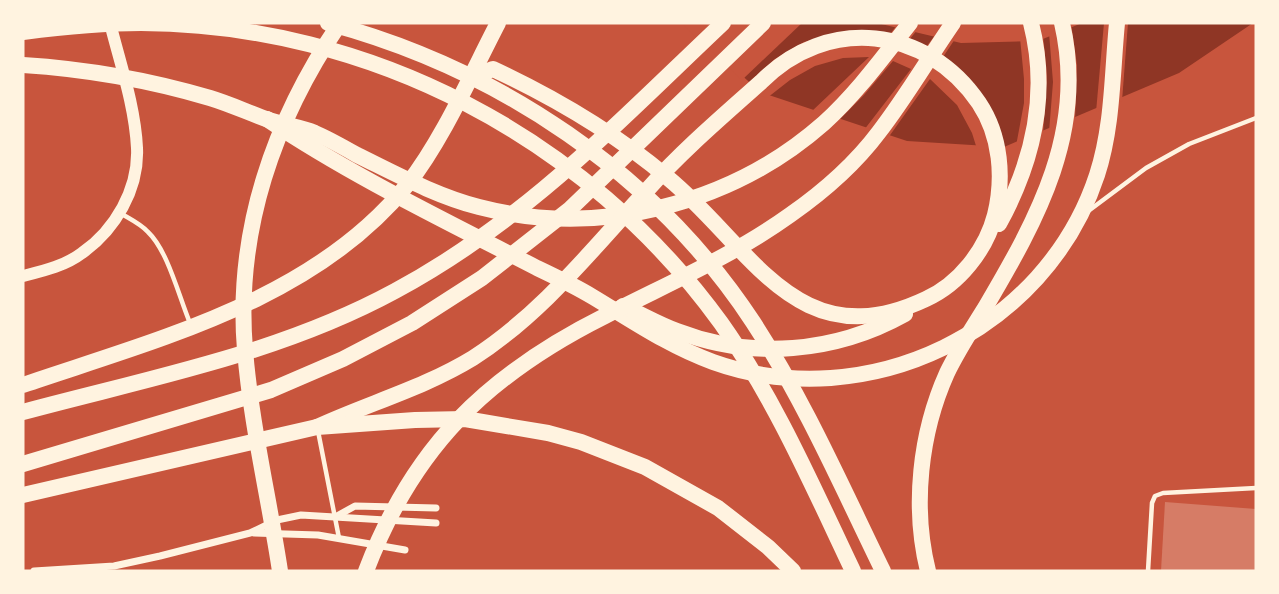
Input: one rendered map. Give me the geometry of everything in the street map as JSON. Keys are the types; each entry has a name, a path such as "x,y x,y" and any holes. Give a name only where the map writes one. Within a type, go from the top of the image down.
{"highway":[{"path":"23,32 143,23 225,29 310,44 426,84 485,113 555,157 631,220 667,254 722,325 760,384 853,571"},
{"path":"328,23 370,35 437,60 497,90 575,139 649,200 692,244 752,320 812,425 883,571"},
{"path":"280,571 245,349 247,261 257,201 285,117 313,63 340,23"},
{"path":"23,384 191,326 285,285 324,262 370,225 409,183 428,154 498,23"},
{"path":"23,412 212,363 277,343 333,321 394,292 505,222 541,193 723,23"},
{"path":"23,464 271,390 343,359 412,323 482,278 570,209 763,23"},
{"path":"23,65 87,71 179,89 315,133 425,187 477,206 523,215 587,219 640,212 709,193 756,172 787,152 841,106 910,23"},
{"path":"366,571 384,527 414,475 438,442 471,406 547,348 731,252 764,233 814,197 878,134 953,23"},
{"path":"591,295 623,306 676,331 705,340 772,349 835,342 873,330 905,314 946,285 973,260 994,232 1015,193 1030,148 1038,100 1039,75 1031,23"},
{"path":"928,571 920,504 923,451 928,428 957,352 1023,240 1053,176 1061,151 1068,108 1069,62 1062,23"},
{"path":"267,119 308,147 591,295 650,333 681,348 735,368 783,377 834,378 880,371 920,359 958,342 1006,310 1025,292 1073,230 1096,177 1104,150 1112,98 1117,23"},
{"path":"317,427 378,404 444,374 522,322 561,286 651,185 743,98 771,71 808,48 842,39 880,39 901,43 954,72 970,90 992,130 998,153 1000,179 993,221 979,250 958,276 943,289 911,306 869,315 850,315 818,309 772,283 669,178 622,142 493,69 472,77"},
{"path":"23,495 317,427 465,419 521,427 591,445 645,467 675,482 738,523 793,571"}],"main road":[{"path":"23,276 59,265 81,254 101,237 120,212 134,181 138,150 133,116 110,23"}],"street":[{"path":"336,517 355,506 436,508"},
{"path":"34,571 114,566 250,533 301,515 436,523"},
{"path":"250,533 318,535 404,550"}],"lane":[{"path":"1064,230 1146,168 1189,144 1256,118"},
{"path":"120,212 154,238 191,326"},
{"path":"317,427 339,538"},
{"path":"1148,571 1152,503 1155,496 1163,493 1256,488"}],"shaded area":[{"path":"685,23 877,23 961,43 1038,41 1082,23 1253,23 1179,73 1004,147 907,141 760,92"}],"pier":[{"path":"681,23 802,23 742,80"},
{"path":"1071,23 1077,65 1075,121 1049,132 1053,82 1049,33"},
{"path":"1104,23 1128,23 1122,101 1096,112"},
{"path":"898,24 918,29 909,40 926,47 936,34 955,39 943,57 1004,150 977,149 957,105 930,79 888,138 864,130 911,69 893,61 838,121 811,112 869,57 843,58 815,66 790,80 767,98 758,95 747,84 775,59 804,42 839,32 890,34"},
{"path":"1043,35 1047,76 1043,135 1016,146 1024,103 1020,38"}],"building":[{"path":"1165,502 1256,509 1256,571 1161,571"}]}
